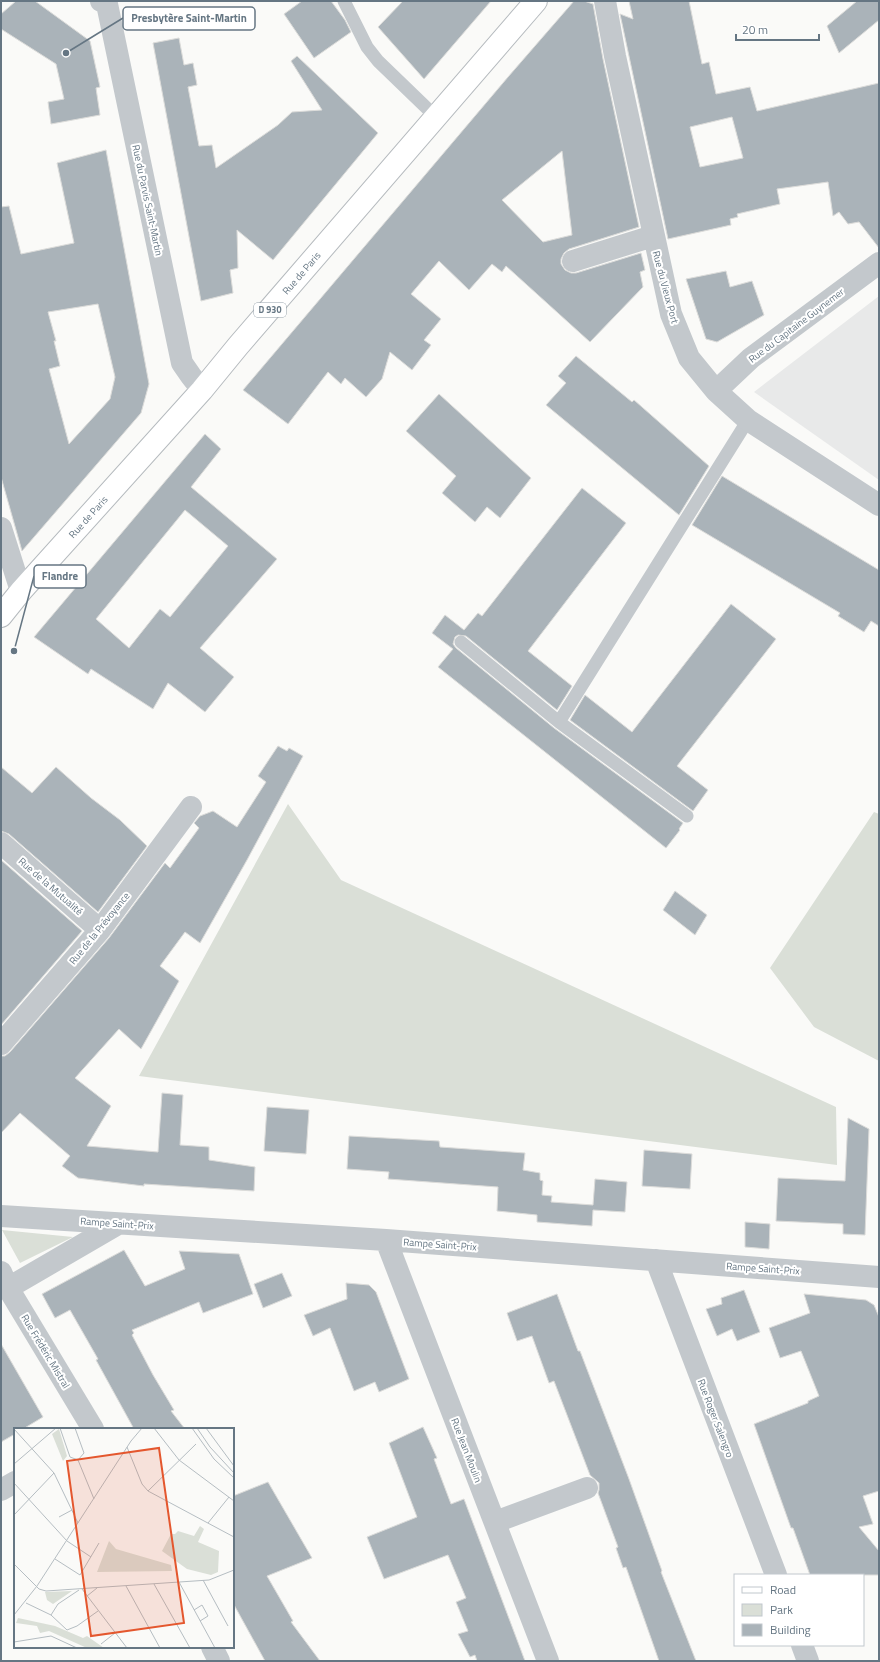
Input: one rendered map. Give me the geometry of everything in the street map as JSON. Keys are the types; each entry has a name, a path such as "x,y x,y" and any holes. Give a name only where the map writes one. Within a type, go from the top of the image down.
{"main road":[{"name":"Rue de Paris","path":"1,616 21,591 202,390 536,1"}],"street":[{"name":"Rue du Vieux Port","path":"605,1 615,56 653,236 674,322 689,358 716,391 748,420 879,504"},
{"name":"Rue du Parvis Saint-Martin","path":"106,2 182,363 190,376 202,390"},
{"path":"574,261 653,236"},
{"name":"Rue du Capitaine Guynemer","path":"716,391 751,358 879,262"},
{"path":"1,528 21,591"},
{"name":"Rue de la Prévoyance","path":"1,1044 100,930 191,808"},
{"name":"Rue de la Mutualité","path":"1,843 100,930"},
{"name":"Rampe Saint-Prix","path":"1,1216 386,1240 879,1277"},
{"path":"5,1280 118,1224"},
{"name":"Rue Jean Moulin","path":"386,1240 548,1661"},
{"name":"Rue Roger Salengro","path":"656,1260 776,1574"},
{"name":"Rue Frédéric Mistral","path":"5,1280 92,1428"},
{"path":"1,1490 14,1483"},
{"path":"495,1522 587,1488"},
{"path":"802,1646 808,1661"},
{"path":"212,1648 219,1661"}],"lane":[{"path":"344,1 367,47 378,62 436,117"},
{"path":"559,722 748,420"},
{"path":"461,642 559,722 687,816"}],"shaded area":[{"path":"879,296 879,480 754,392"}],"green space":[{"path":"288,804 341,880 836,1107 837,1165 139,1076"},
{"path":"874,812 879,814 879,1061 814,1027 770,968"},
{"path":"2,1230 73,1237 20,1263"}],"building":[{"path":"16,1 35,1 90,41 100,87 96,88 100,115 51,124 48,102 64,99 56,64 1,29 1,14"},
{"path":"302,1 331,1 345,20 351,32 314,58 284,14"},
{"path":"403,1 491,1 424,79 378,27"},
{"path":"574,1 584,1 593,4 603,59 639,227 569,249 564,253 561,259 561,264 565,270 571,273 576,273 641,253 645,270 640,272 643,287 590,342 506,266 502,272 492,264 469,290 439,261 411,294 441,319 424,340 431,345 412,370 390,352 382,379 366,397 345,378 341,384 328,372 288,424 243,390","holes":["562,151 572,235 543,242 502,200"]},
{"path":"629,1 689,1 702,64 709,62 716,94 750,87 757,111 879,83 879,248 859,222 848,224 839,212 833,216 828,182 777,189 780,204 737,214 738,217 730,219 731,225 668,239 620,14 633,19","holes":["732,117 743,158 700,167 690,127"]},
{"path":"857,1 879,1 879,20 839,53 827,26"},
{"path":"179,38 184,65 193,63 197,85 188,87 199,146 212,145 216,168 278,125 292,112 322,110 291,61 297,56 378,133 273,260 237,230 238,268 230,270 233,293 201,301 153,43"},
{"path":"106,150 149,384 141,413 22,551 1,477 1,207 9,206 21,254 74,243 57,163","holes":["98,304 115,377 110,399 69,444 49,369 60,366 54,341 56,341 48,312"]},
{"path":"726,271 730,287 752,281 764,315 717,342 706,339 686,279"},
{"path":"576,356 632,402 634,400 709,466 679,515 546,405 566,383 558,376"},
{"path":"439,394 531,478 500,518 487,507 475,522 442,493 456,476 406,431"},
{"path":"205,434 221,449 191,487 277,559 200,648 234,677 205,712 168,683 153,709 91,669 88,674 34,637","holes":["185,510 228,546 170,617 160,609 129,648 96,619"]},
{"path":"722,476 879,570 879,626 871,621 864,632 838,616 840,613 692,525"},
{"path":"582,488 626,523 528,651 572,686 557,710 466,636 458,635 455,637 453,644 554,728 683,823 679,829 680,830 666,848 438,667 453,649 432,633 445,615 464,630 478,613 482,616"},
{"path":"731,604 776,639 677,766 708,790 693,811 570,720 585,695 632,732"},
{"path":"278,746 287,751 289,748 303,756 200,943 185,932 160,966 179,981 141,1049 119,1029 75,1078 111,1106 87,1146 158,1152 162,1093 183,1095 180,1145 209,1147 209,1160 255,1167 254,1191 144,1184 144,1186 78,1178 62,1166 70,1156 20,1113 1,1133 1,1056 5,1056 10,1052 109,938 165,863 170,868 199,828 194,823 200,816 213,811 237,827 266,782 258,776"},
{"path":"1,767 32,793 56,767 91,798 120,820 147,846 98,912 9,834 1,831"},
{"path":"1,860 82,931 1,1025"},
{"path":"675,891 707,915 695,935 663,910"},
{"path":"267,1107 309,1110 306,1154 264,1151"},
{"path":"848,1118 869,1129 865,1235 843,1234 843,1224 776,1221 778,1178 845,1181"},
{"path":"349,1136 439,1141 440,1147 525,1153 523,1170 540,1173 540,1180 543,1181 542,1195 552,1196 551,1202 593,1205 595,1179 627,1182 625,1212 593,1210 592,1226 537,1222 537,1215 497,1211 498,1187 388,1179 389,1172 347,1169"},
{"path":"644,1150 692,1154 690,1189 642,1186"},
{"path":"745,1222 770,1224 769,1249 745,1247"},
{"path":"124,1250 145,1286 185,1269 179,1251 239,1254 253,1294 203,1313 199,1302 132,1330 134,1333 132,1335 153,1375 174,1410 171,1411 184,1428 133,1428 96,1360 98,1359 70,1310 55,1318 42,1294"},
{"path":"282,1273 292,1296 263,1308 254,1284"},
{"path":"346,1283 369,1285 376,1292 409,1379 379,1392 375,1382 354,1391 330,1328 313,1336 304,1315 347,1299"},
{"path":"744,1290 760,1332 737,1341 732,1329 717,1336 706,1309 722,1304 721,1298"},
{"path":"557,1294 629,1479 662,1571 661,1572 696,1661 659,1661 626,1567 623,1568 616,1548 618,1547 598,1493 599,1483 590,1475 554,1381 549,1383 532,1336 517,1341 507,1313"},
{"path":"804,1294 866,1300 874,1305 879,1317 879,1491 863,1496 873,1524 859,1527 879,1551 879,1575 810,1574 793,1528 791,1528 754,1424 808,1403 808,1401 819,1396 801,1351 780,1358 769,1328 810,1313"},
{"path":"1,1344 43,1417 25,1428 14,1428 14,1435 1,1442"},
{"path":"423,1427 437,1458 434,1459 451,1504 464,1499 525,1661 477,1661 475,1655 470,1657 458,1634 468,1631 456,1602 466,1598 448,1555 384,1579 367,1537 417,1517 389,1443"},
{"path":"268,1482 312,1558 267,1576 293,1621 291,1622 320,1661 265,1661 234,1605 234,1496"}],"place":[{"name":"Presbytère Saint-Martin","path":"66,53"},
{"name":"Flandre","path":"14,651"}]}
